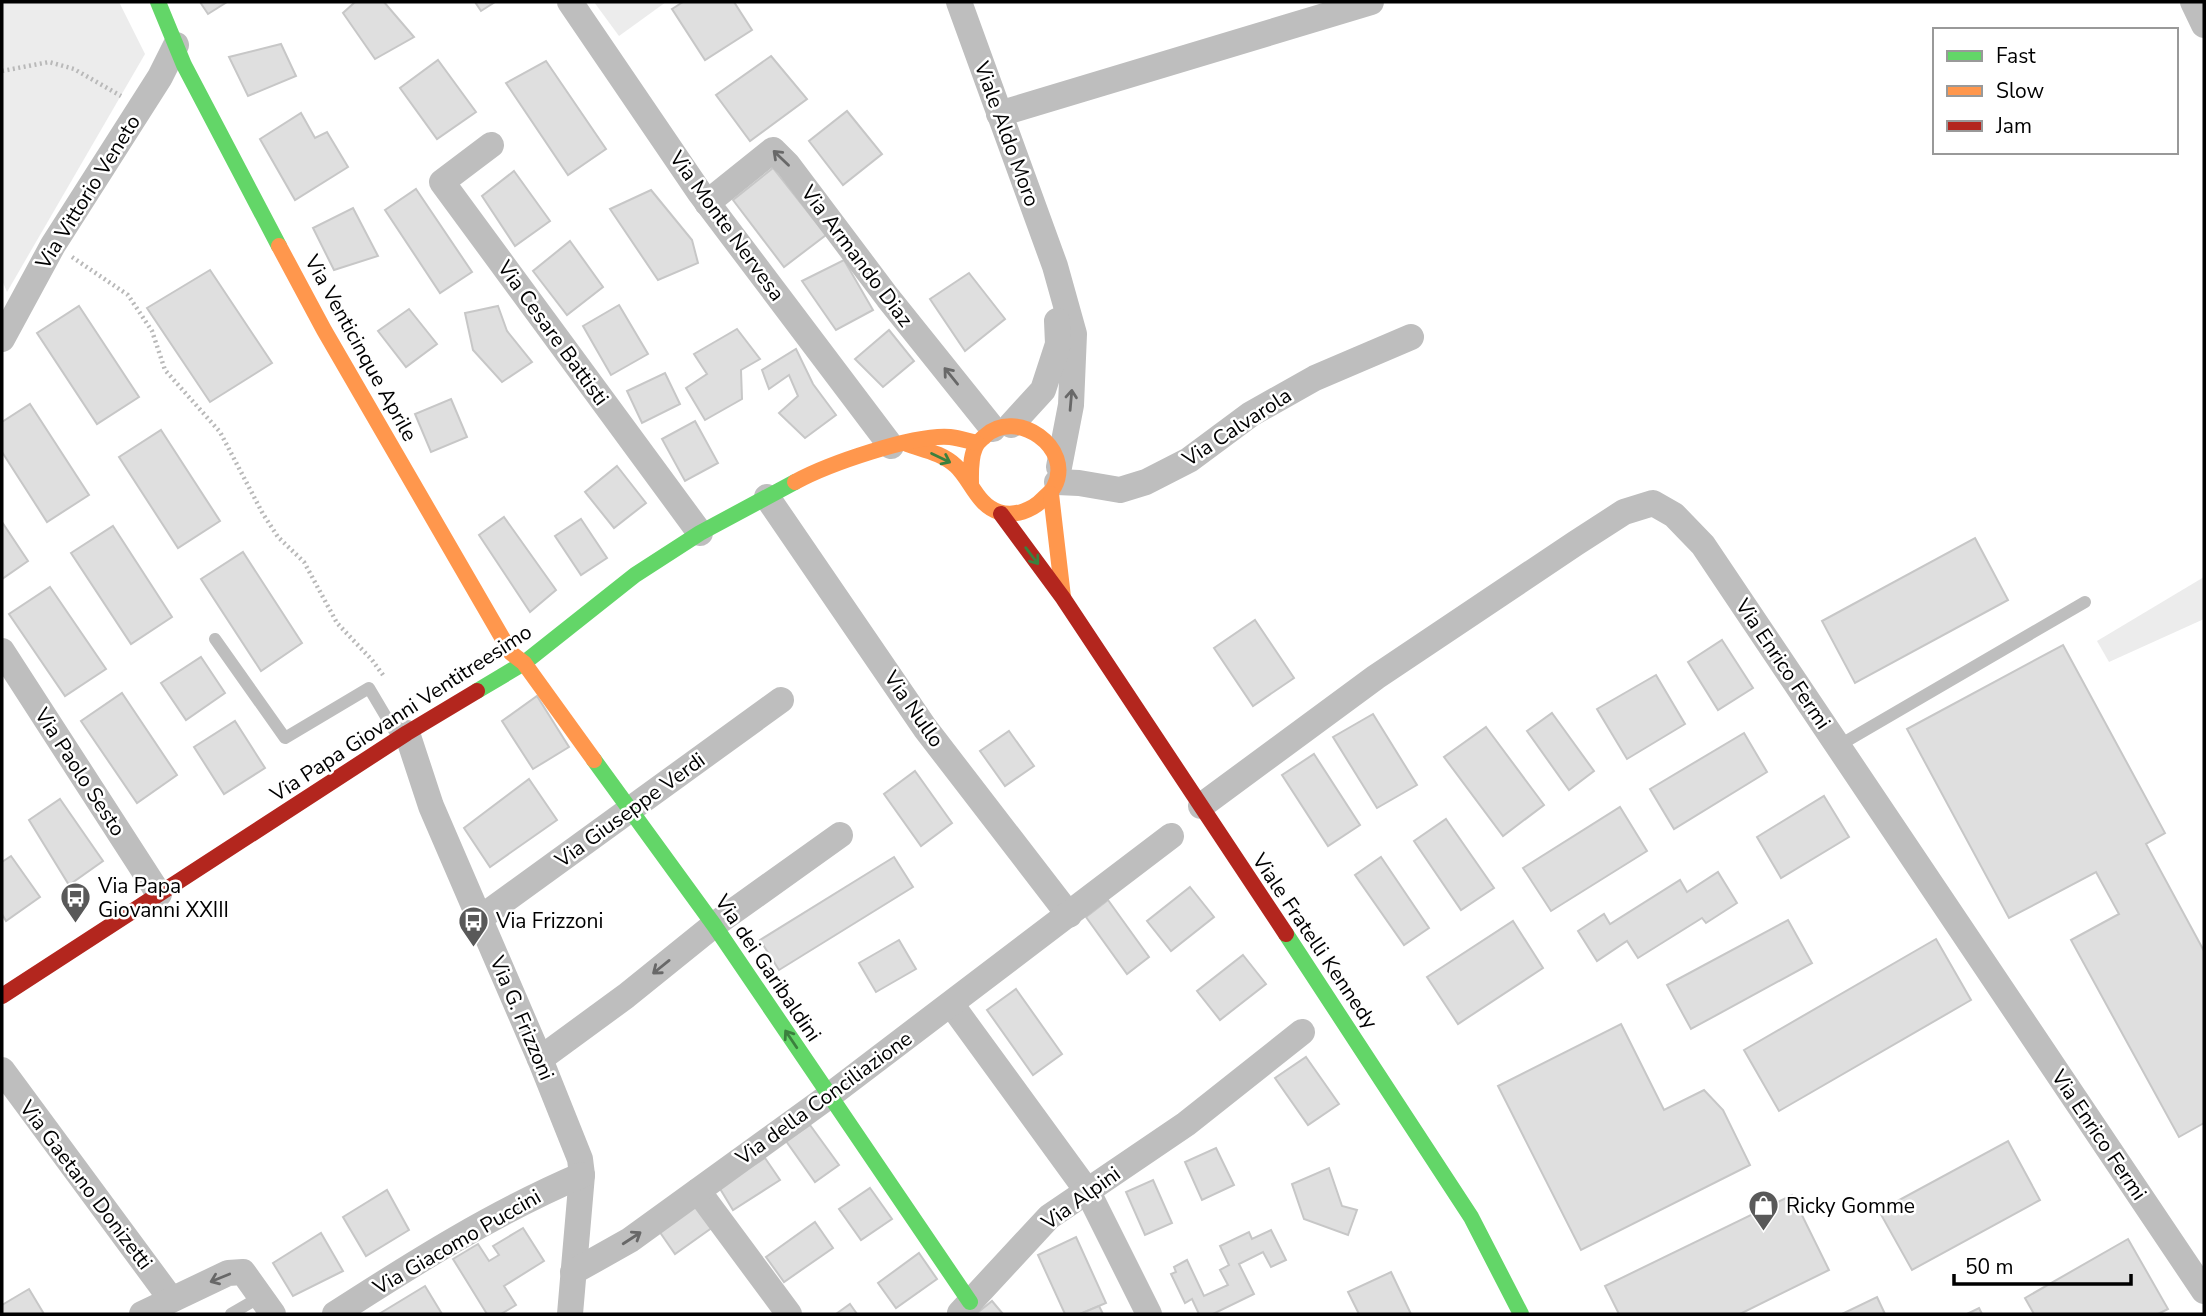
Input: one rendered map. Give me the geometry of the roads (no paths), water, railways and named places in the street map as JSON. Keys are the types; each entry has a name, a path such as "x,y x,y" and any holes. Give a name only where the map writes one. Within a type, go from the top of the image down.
{"street":[{"name":"Via Venticinque Aprile","path":"158,2 205,106 324,330 511,653 524,663"},
{"name":"Via Monte Nervesa","path":"570,2 708,203 897,444"},
{"name":"Viale Aldo Moro","path":"959,2 1055,266 1074,334 1071,405 1056,481"},
{"path":"999,114 1371,2"},
{"path":"2193,2 2204,25"},
{"name":"Via Vittorio Veneto","path":"2,340 53,245 160,77 176,45"},
{"name":"Via Cesare Battisti","path":"491,145 442,181 700,533"},
{"name":"Via Armando Diaz","path":"708,203 773,150 788,164 888,298 994,432"},
{"name":"Viale Aldo Moro","path":"994,432 1043,390 1058,344 1055,266"},
{"name":"Via Calvarola","path":"1056,481 1119,490 1146,482 1189,460 1251,414 1315,378 1411,337"},
{"path":"897,444 948,459 986,506 1000,514 1031,510 1056,481 1054,449 1043,436 1026,426 994,432 971,464 971,485"},
{"name":"Via Papa Giovanni Ventitreesimo","path":"2,996 403,735 524,663 635,575 700,533 815,471 897,444 994,432"},
{"name":"Viale Fratelli Kennedy","path":"1056,481 1063,598"},
{"name":"Via Nullo","path":"767,497 925,728 1069,915"},
{"name":"Via Enrico Fermi","path":"1200,806 1376,677 1624,512 1653,503 1674,515 1703,545 2204,1291"},
{"name":"Viale Fratelli Kennedy","path":"1000,514 1063,598 1341,1016 1471,1217 1521,1314"},
{"name":"Via Paolo Sesto","path":"2,651 159,894"},
{"name":"Via dei Garibaldini","path":"524,663 714,925 965,1308"},
{"name":"Via Giuseppe Verdi","path":"479,919 781,700"},
{"name":"Via G. Frizzoni","path":"403,735 580,1159 582,1175 570,1314"},
{"path":"540,1059 626,996 714,925 840,835"},
{"name":"Via della Conciliazione","path":"573,1272 630,1240 698,1191 951,1004 1171,836"},
{"path":"951,1004 1088,1192 1149,1314"},
{"name":"Via Alpini","path":"965,1308 1049,1217 1186,1124 1302,1032"},
{"name":"Via Gaetano Donizetti","path":"2,1070 30,1112 171,1299"},
{"name":"Via Giacomo Puccini","path":"335,1314 423,1258 540,1193 582,1175"},
{"path":"698,1191 789,1314"},
{"path":"142,1314 228,1273 243,1272 267,1306"}],"lane":[{"path":"1838,746 2085,602"},
{"path":"215,639 285,738 369,688 403,735"},
{"path":"231,1314 267,1306"}],"place":[{"name":"Via Papa Giovanni XXIII","path":"75,925"},
{"name":"Via Frizzoni","path":"473,948"},
{"name":"Ricky Gomme","path":"1763,1233"}]}
